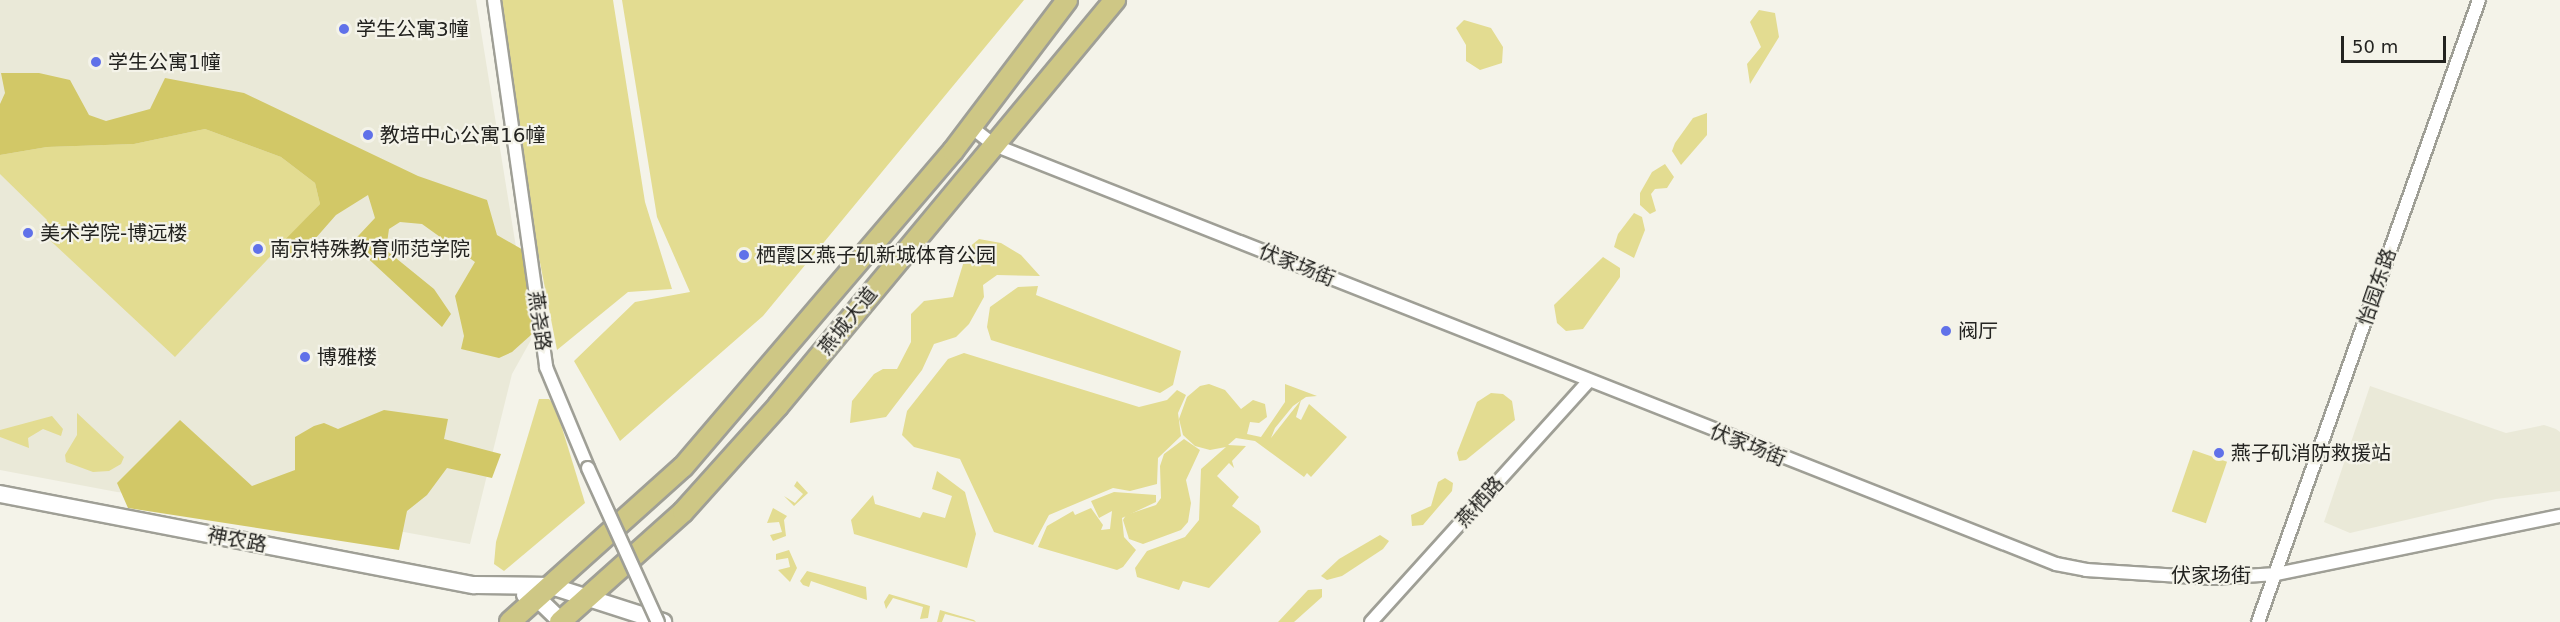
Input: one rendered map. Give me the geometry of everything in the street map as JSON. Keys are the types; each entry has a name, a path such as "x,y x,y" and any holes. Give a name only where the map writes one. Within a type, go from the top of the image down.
{"main road":[{"name":"燕城大道","path":"510,622 683,467 792,344 971,127 1067,0"},
{"name":"燕城大道","path":"561,622 683,512 778,406 1115,0"}],"street":[{"name":"燕尧路","path":"494,0 546,367 588,468 658,622"},
{"name":"怡园东路","path":"2258,622 2480,0"},
{"name":"伏家场街","path":"971,127 994,145 2056,564 2086,570 2212,578 2277,574 2560,516"},
{"name":"燕栖路","path":"1371,622 1589,381"},
{"name":"神农路","path":"0,494 474,585 588,598 663,622"},
{"path":"544,592 561,622"}],"shaded area":[{"name":"南京特殊教育师范学院","path":"0,0 476,0 531,340 512,374 470,544 260,506 117,492 0,470"},
{"path":"489,0 613,0 645,202 672,289 628,292 557,350"},
{"name":"栖霞区燕子矶新城体育公园","path":"622,0 1024,0 763,316 620,441 574,361 635,302 690,292 657,217"},
{"path":"1759,10 1775,13 1779,37 1750,84 1747,64 1761,47 1750,22"},
{"path":"1464,20 1491,28 1503,47 1502,63 1480,70 1466,61 1466,45 1456,28"},
{"path":"1,73 39,73 70,80 89,115 106,121 150,109 165,78 244,93 418,176 487,200 497,235 532,255 541,326 512,352 499,358 461,349 464,336 455,296 475,262 422,224 400,222 389,229 386,250 434,289 451,314 442,327 361,252 353,259 344,251 375,218 368,195 336,215 300,256 276,249 320,204 315,183 281,157 205,129 134,144 47,147 0,155 0,104 5,93"},
{"path":"1707,113 1707,135 1681,165 1672,151 1675,143 1693,118"},
{"path":"205,129 281,157 315,183 320,204 175,357 39,230 47,220 0,174 0,155 47,147 134,144"},
{"path":"1665,164 1674,177 1667,188 1655,189 1651,194 1656,211 1650,214 1640,205 1640,193 1652,172"},
{"path":"1634,213 1642,217 1645,230 1634,258 1614,247 1618,234"},
{"path":"979,239 1001,243 1021,255 1040,276 997,275 983,285 984,297 969,324 956,337 934,344 922,370 886,417 850,423 852,401 874,374 883,369 897,369 911,342 911,314 924,301 953,297 968,248"},
{"path":"1603,257 1620,268 1620,277 1583,329 1566,331 1557,323 1554,305"},
{"path":"1038,286 1036,295 1181,351 1173,385 1160,393 991,340 987,327 990,307 1018,287"},
{"path":"964,353 1139,407 1167,400 1177,390 1186,395 1178,413 1181,436 1158,458 1157,484 1130,491 1113,488 1049,515 1033,545 994,532 960,459 914,447 902,435 907,411 948,359"},
{"path":"1209,384 1225,390 1241,409 1253,400 1265,404 1267,417 1259,423 1250,422 1247,434 1261,437 1285,402 1285,384 1317,396 1306,397 1301,401 1296,417 1301,420 1309,404 1347,437 1311,477 1307,473 1304,477 1255,441 1236,438 1228,445 1246,446 1232,461 1234,468 1229,463 1217,476 1239,497 1232,506 1259,526 1261,532 1209,588 1183,581 1179,590 1137,577 1135,568 1147,551 1185,537 1199,520 1201,469 1226,447 1210,450 1195,446 1183,435 1179,419 1187,397 1200,386","holes":["1300,401 1271,438 1275,428"]},
{"path":"2370,386 2506,433 2544,425 2556,429 2560,432 2560,491 2496,499 2350,533 2324,522"},
{"path":"1491,393 1503,394 1512,401 1515,420 1466,460 1459,461 1457,453 1477,402"},
{"path":"539,399 549,399 555,405 585,503 504,571 494,564 496,542"},
{"path":"384,410 448,419 444,439 501,454 492,478 447,468 427,495 407,511 399,550 128,508 117,483 180,420 252,486 295,470 295,437 314,426 324,423 338,429"},
{"path":"77,413 124,457 121,464 109,471 93,472 66,462 65,455 77,435"},
{"path":"52,416 63,429 61,436 43,429 28,438 29,448 0,437 0,430"},
{"path":"1184,439 1200,450 1186,480 1191,503 1188,522 1181,530 1143,544 1129,539 1123,520 1126,515 1156,505 1161,498 1160,466 1164,454"},
{"path":"2193,450 2227,462 2206,523 2172,511"},
{"path":"937,471 965,492 976,534 967,568 854,534 851,520 873,495 875,504 920,518 923,512 945,518 952,496 932,489"},
{"path":"1445,478 1453,483 1452,491 1423,525 1412,526 1411,515 1431,506 1438,482"},
{"path":"797,481 808,493 794,506 784,496 795,503 803,494 794,486"},
{"path":"1114,492 1156,495 1156,502 1122,518 1124,537 1136,550 1123,567 1117,570 1038,547 1047,526 1073,511 1075,515 1091,508 1103,525 1101,530 1110,529 1112,511 1099,518 1091,501"},
{"path":"773,508 787,516 784,520 786,536 773,541 770,535 782,532 779,522 767,523"},
{"path":"1380,535 1389,541 1383,549 1342,576 1327,580 1321,576 1339,559"},
{"path":"789,550 797,568 790,582 778,570 790,567 788,558 776,560 776,554"},
{"path":"807,571 866,587 867,600 811,581 809,587 803,585 800,581"},
{"path":"1322,589 1322,597 1294,622 1278,622 1308,590"},
{"path":"889,594 930,606 928,618 920,619 923,607 893,598 886,609 884,602"},
{"path":"940,610 976,622 945,614 942,622 937,622"}],"place":[{"name":"学生公寓3幢","path":"344,29"},
{"name":"学生公寓1幢","path":"96,62"},
{"name":"教培中心公寓16幢","path":"368,135"},
{"name":"美术学院-博远楼","path":"28,233"},
{"name":"南京特殊教育师范学院","path":"258,249"},
{"name":"栖霞区燕子矶新城体育公园","path":"744,255"},
{"name":"阀厅","path":"1946,331"},
{"name":"博雅楼","path":"305,357"},
{"name":"燕子矶消防救援站","path":"2219,453"}]}
